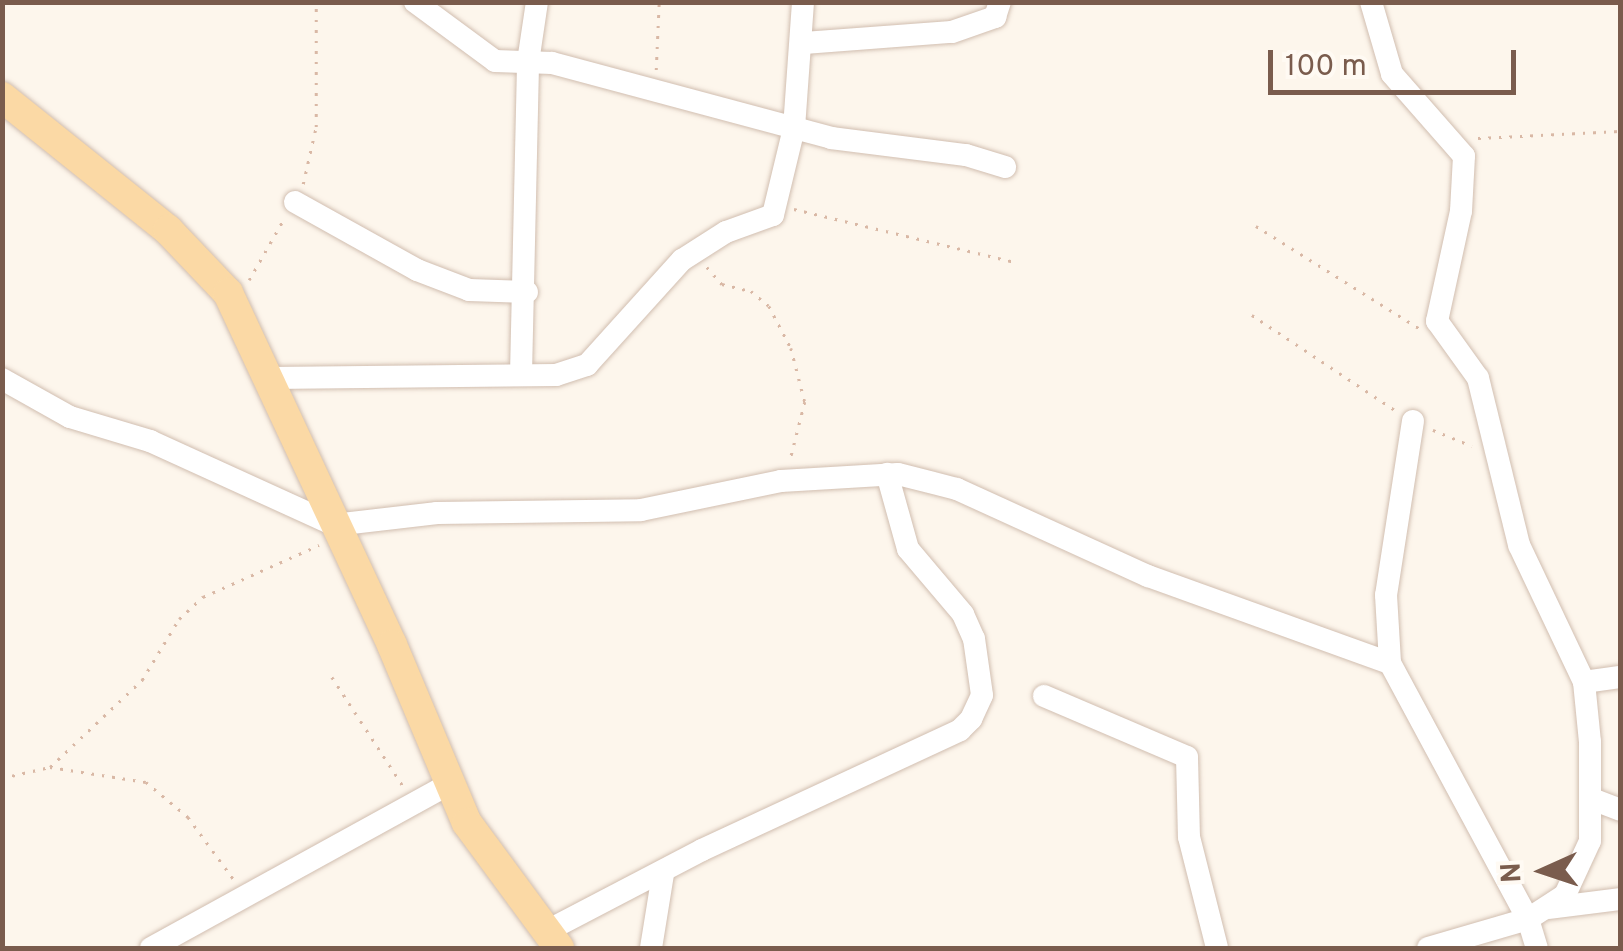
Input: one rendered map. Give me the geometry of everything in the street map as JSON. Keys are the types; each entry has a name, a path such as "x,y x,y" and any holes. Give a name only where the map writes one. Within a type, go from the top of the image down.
{"main road":[{"path":"2,98 168,230 234,306 486,856 553,940"}],"street":[{"path":"415,2 495,60 569,66 638,90 794,128 1005,167"},
{"path":"521,374 526,292 528,62 536,2"},
{"path":"270,378 573,373 588,365 694,253 726,232 765,222 778,205 794,128 804,42 803,2"},
{"path":"804,42 952,32 996,17 1000,2"},
{"path":"1371,2 1392,74 1456,142 1466,174 1438,312 1444,339 1474,369 1535,588 1584,682 1592,798 1584,864 1565,895 1537,914"},
{"path":"296,202 430,275 470,290 526,292"},
{"path":"2,379 70,417 150,440 336,530 437,513 641,510 781,481 886,474 958,489 1148,576 1390,663"},
{"path":"1414,421 1386,596 1390,663 1537,914 1537,948"},
{"path":"553,940 662,874 960,730 970,718 982,695 974,640 963,614 908,548 886,474"},
{"path":"1584,682 1620,678"},
{"path":"1044,696 1187,757 1189,838 1217,948"},
{"path":"151,948 451,782"},
{"path":"1592,798 1620,810"},
{"path":"652,948 662,874"},
{"path":"1428,948 1537,914 1620,900"}],"path":[{"path":"234,306 296,202 316,127 316,2"},
{"path":"638,90 660,61 659,2"},
{"path":"1456,142 1506,133 1620,131"},
{"path":"778,205 1015,262"},
{"path":"1256,226 1409,324 1444,339"},
{"path":"694,253 722,284 751,291 769,306 791,348 805,402 803,426 781,481"},
{"path":"1252,315 1414,421 1501,458"},
{"path":"50,767 142,680 190,607 336,530"},
{"path":"332,678 383,763 417,802"},
{"path":"2,778 50,767 122,775 168,796 244,894"}]}
